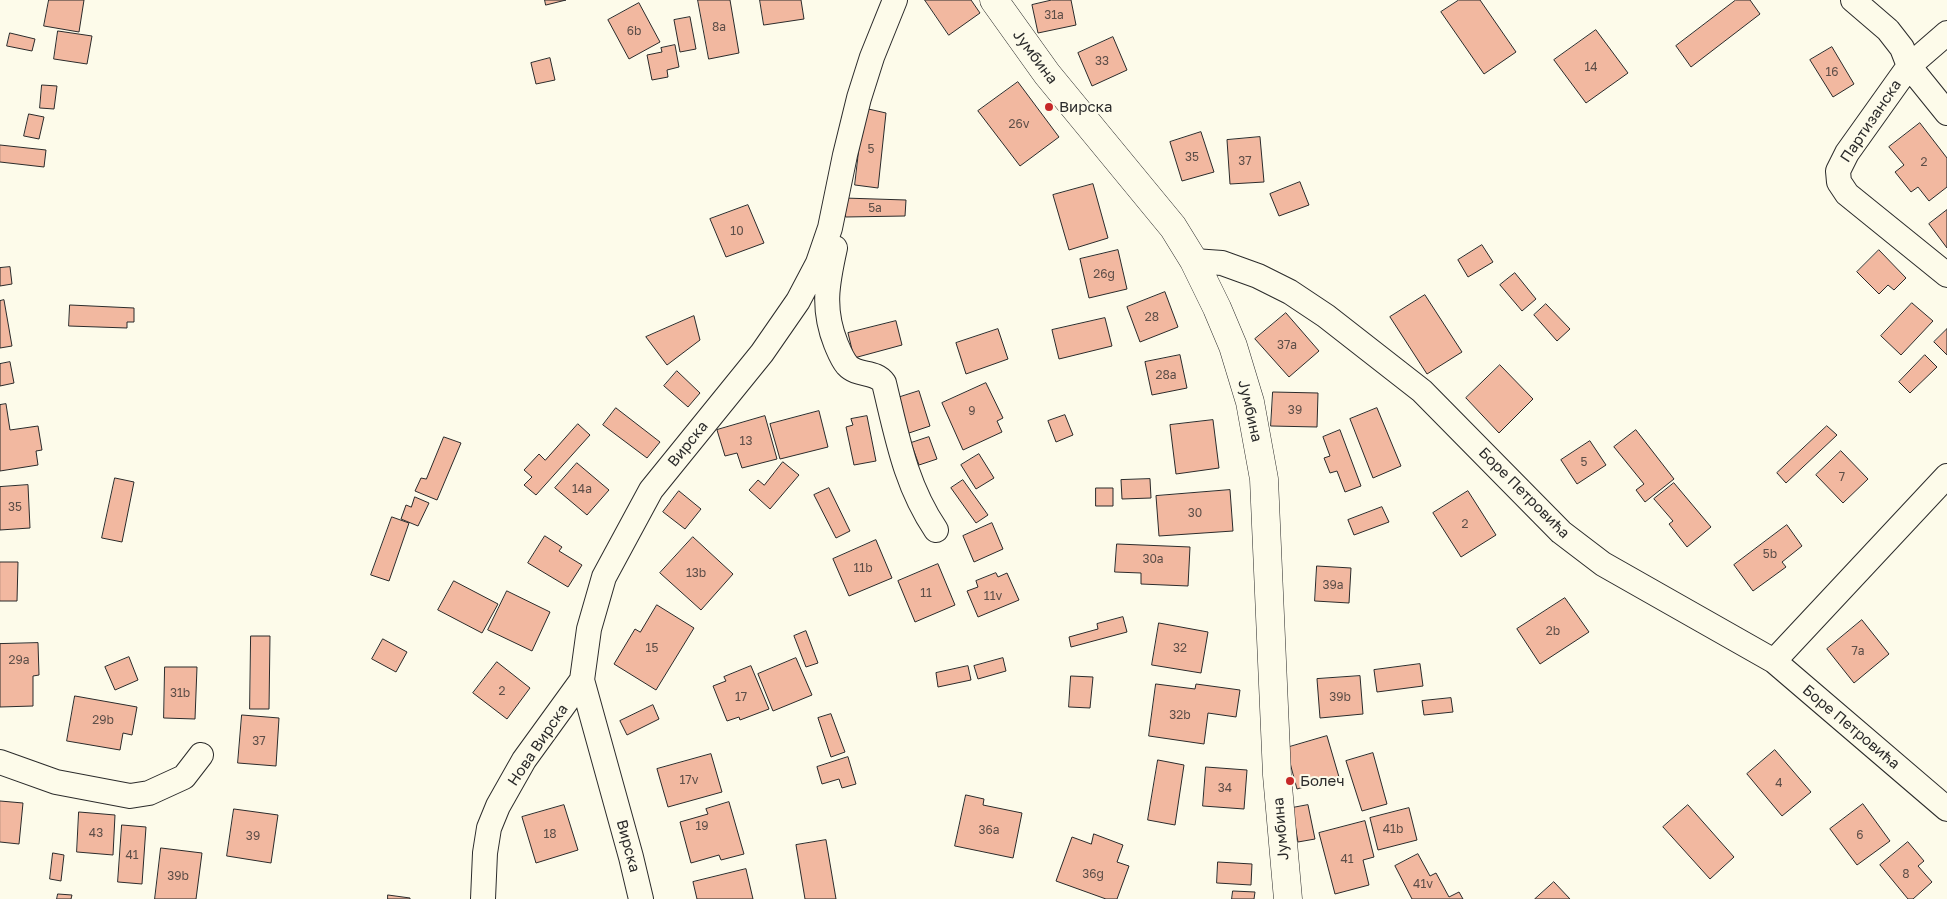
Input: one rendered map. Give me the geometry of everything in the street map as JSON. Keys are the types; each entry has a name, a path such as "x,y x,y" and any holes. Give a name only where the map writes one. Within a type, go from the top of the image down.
{"street":[{"name":"Јумбина","path":"994,0 1047,74 1173,227 1194,261 1233,346 1251,410 1264,479 1277,775 1288,899"},
{"name":"Партизанска","path":"1854,0 1888,30 1902,48 1909,66 1847,153 1838,171 1839,182 1847,194 1947,275"},
{"name":"Вирска","path":"641,899 582,680 589,629 604,577 626,533 651,490 762,353 798,302 818,263 830,228 859,98 888,3"},
{"path":"1947,33 1909,66 1947,113"},
{"path":"830,228 836,237 836,245 828,278 826,301 830,330 847,365 858,372 874,374 884,384 904,468 926,515 936,530"},
{"name":"Боре Петровића","path":"1194,261 1222,264 1258,276 1290,292 1326,316 1422,391 1561,532 1603,564 1774,661 1947,809"},
{"path":"1774,661 1947,476"},
{"name":"Нова Вирска","path":"483,899 485,853 489,828 498,806 524,760 582,680"},
{"path":"0,762 56,782 130,796 149,793 184,777 201,755"}],"building":[{"path":"49,0 84,0 79,32 44,26"},
{"path":"545,0 566,0 546,5"},
{"path":"698,0 730,0 739,53 709,59"},
{"path":"760,0 801,0 804,19 764,25"},
{"path":"925,0 971,0 980,13 949,35"},
{"path":"1052,0 1071,0 1076,25 1038,33 1032,5"},
{"path":"1459,0 1480,0 1516,52 1484,74 1441,12"},
{"path":"1736,0 1750,0 1760,14 1691,67 1676,46"},
{"path":"639,3 660,42 629,59 608,20"},
{"path":"690,17 696,49 680,52 674,20"},
{"path":"1596,30 1628,73 1586,103 1554,60"},
{"path":"58,31 92,36 87,64 54,59"},
{"path":"10,33 35,39 32,51 7,46"},
{"path":"1113,37 1127,70 1092,86 1078,53"},
{"path":"675,45 679,67 667,70 668,77 652,80 647,55 662,52 661,48"},
{"path":"1832,47 1854,84 1833,97 1810,60"},
{"path":"550,58 555,80 536,84 531,63"},
{"path":"1018,82 1059,137 1020,166 978,111"},
{"path":"42,85 57,86 54,109 40,108"},
{"path":"864,108 886,113 878,188 855,185"},
{"path":"29,114 44,117 39,139 24,136"},
{"path":"1920,123 1947,158 1947,187 1929,201 1918,187 1911,192 1895,172 1904,165 1889,147"},
{"path":"1201,132 1214,172 1182,181 1170,142"},
{"path":"1260,137 1264,182 1230,184 1227,140"},
{"path":"0,145 46,150 44,167 0,162"},
{"path":"1300,182 1309,205 1279,216 1270,194"},
{"path":"1093,184 1108,238 1069,250 1053,195"},
{"path":"844,198 906,200 905,216 846,217"},
{"path":"748,205 764,243 726,257 710,219"},
{"path":"1947,210 1947,248 1929,224"},
{"path":"1482,245 1493,262 1468,277 1458,260"},
{"path":"1118,250 1127,289 1089,298 1080,259"},
{"path":"1879,250 1906,278 1894,290 1888,285 1879,294 1857,272"},
{"path":"10,267 12,284 0,286 0,268"},
{"path":"1515,273 1536,299 1522,311 1500,285"},
{"path":"1165,292 1178,327 1140,342 1127,307"},
{"path":"1425,295 1462,352 1427,374 1390,317"},
{"path":"4,300 12,346 0,348 0,301"},
{"path":"1912,303 1933,321 1901,355 1881,336"},
{"path":"1546,304 1570,329 1557,341 1534,315"},
{"path":"70,305 134,308 134,322 127,322 127,328 69,326"},
{"path":"1286,313 1319,351 1289,377 1255,339"},
{"path":"694,316 700,340 667,365 646,337"},
{"path":"1105,318 1112,346 1059,359 1052,330"},
{"path":"896,321 902,345 854,358 848,333"},
{"path":"998,329 1008,359 966,374 956,343"},
{"path":"1947,329 1947,355 1934,342"},
{"path":"1180,355 1187,388 1152,395 1145,362"},
{"path":"1925,355 1937,367 1910,393 1899,382"},
{"path":"10,362 14,383 0,386 0,364"},
{"path":"1500,365 1533,399 1499,433 1466,398"},
{"path":"677,371 700,393 688,407 664,386"},
{"path":"986,383 1003,418 997,421 1002,432 963,450 942,403"},
{"path":"919,391 930,426 906,434 894,399"},
{"path":"1273,392 1318,393 1317,427 1271,426"},
{"path":"6,404 10,430 38,426 42,450 36,451 38,465 0,471 0,405"},
{"path":"616,408 660,442 647,458 603,425"},
{"path":"1377,408 1401,466 1373,478 1350,419"},
{"path":"819,411 828,447 780,459 770,424"},
{"path":"1065,415 1073,435 1056,442 1048,421"},
{"path":"765,416 777,459 742,468 737,453 725,456 717,430"},
{"path":"867,416 876,461 854,465 846,427 853,425 851,419"},
{"path":"1213,420 1219,468 1176,474 1170,425"},
{"path":"578,424 590,435 536,495 524,485 532,477 524,470 539,454 545,460"},
{"path":"1827,426 1837,435 1786,483 1777,473"},
{"path":"1340,430 1361,486 1345,492 1337,471 1330,473 1324,458 1330,456 1323,437"},
{"path":"1636,430 1674,479 1645,502 1636,490 1644,484 1614,447"},
{"path":"444,437 461,443 437,500 415,491 421,478 426,479"},
{"path":"929,437 937,459 919,465 911,443"},
{"path":"1590,441 1606,465 1577,484 1561,460"},
{"path":"1841,451 1868,479 1843,503 1816,475"},
{"path":"979,454 994,478 976,489 961,465"},
{"path":"783,462 799,475 770,509 749,490 758,480 764,485"},
{"path":"577,463 609,490 587,515 555,488"},
{"path":"115,478 134,482 122,542 102,538"},
{"path":"1150,479 1151,498 1122,499 1121,480"},
{"path":"963,480 988,515 976,523 951,488"},
{"path":"1674,483 1711,527 1687,547 1669,524 1673,521 1654,499"},
{"path":"28,485 30,528 0,530 0,487"},
{"path":"829,488 850,531 836,538 814,495"},
{"path":"1096,488 1113,488 1113,506 1096,506"},
{"path":"1230,490 1233,531 1159,536 1156,496"},
{"path":"679,491 701,509 685,529 663,512"},
{"path":"1468,491 1496,535 1461,557 1433,513"},
{"path":"415,497 429,503 418,526 401,519 406,505 411,507"},
{"path":"1382,507 1389,522 1354,535 1348,520"},
{"path":"392,517 409,523 389,581 371,575"},
{"path":"992,523 1003,549 974,562 963,536"},
{"path":"1787,525 1802,546 1782,562 1786,567 1753,591 1734,565"},
{"path":"545,536 562,547 559,551 582,565 568,587 528,563"},
{"path":"693,537 733,574 701,610 660,573"},
{"path":"876,540 892,578 849,596 833,559"},
{"path":"1117,544 1190,547 1188,586 1141,584 1141,573 1115,572"},
{"path":"0,562 18,562 17,601 0,601"},
{"path":"938,564 955,605 915,622 898,581"},
{"path":"1317,566 1351,568 1349,603 1315,601"},
{"path":"996,573 998,577 1007,573 1019,600 978,617 967,591 978,587 976,581"},
{"path":"454,581 498,604 482,633 438,610"},
{"path":"507,591 550,612 532,651 488,630"},
{"path":"1565,598 1589,632 1540,664 1517,629"},
{"path":"657,605 694,628 656,690 614,664 635,629 640,632"},
{"path":"1123,617 1127,632 1071,647 1069,637 1098,629 1097,624"},
{"path":"1862,620 1889,654 1854,683 1827,649"},
{"path":"1159,623 1208,632 1201,673 1152,665"},
{"path":"806,631 818,663 806,667 794,636"},
{"path":"251,636 270,636 269,709 250,709"},
{"path":"383,639 407,652 396,672 372,659"},
{"path":"38,643 39,675 33,676 33,706 0,707 0,644"},
{"path":"129,657 138,680 115,690 105,667"},
{"path":"796,658 812,695 773,711 758,674"},
{"path":"1003,658 1006,671 978,679 974,666"},
{"path":"497,662 530,688 507,719 473,693"},
{"path":"1420,664 1423,686 1377,692 1374,670"},
{"path":"751,666 769,709 740,720 739,717 727,721 713,686 726,681 724,677"},
{"path":"968,666 971,680 938,687 936,673"},
{"path":"165,667 197,667 195,719 164,718"},
{"path":"1071,676 1093,677 1090,708 1069,707"},
{"path":"1360,676 1363,714 1320,718 1317,679"},
{"path":"1156,684 1195,689 1196,684 1240,690 1236,717 1208,713 1204,744 1149,736"},
{"path":"75,696 137,707 132,735 123,733 120,750 67,741"},
{"path":"1451,698 1453,712 1424,715 1422,701"},
{"path":"653,705 659,719 627,735 620,721"},
{"path":"831,714 845,752 831,757 818,718"},
{"path":"242,715 279,718 276,766 238,763"},
{"path":"1327,736 1339,777 1297,789 1286,748"},
{"path":"1775,750 1811,792 1782,816 1747,774"},
{"path":"1373,753 1387,804 1362,811 1346,761"},
{"path":"711,754 722,792 668,807 657,769"},
{"path":"848,757 856,784 842,788 839,779 822,784 817,767"},
{"path":"1158,760 1184,765 1175,825 1148,820"},
{"path":"1206,767 1247,770 1244,809 1203,806"},
{"path":"966,795 984,799 983,805 1022,813 1013,858 955,846"},
{"path":"0,801 23,803 19,844 0,842"},
{"path":"729,802 744,854 721,860 719,855 691,863 680,822 708,814 706,809"},
{"path":"1863,804 1890,841 1857,865 1830,829"},
{"path":"564,805 578,850 536,863 522,817"},
{"path":"1308,805 1315,839 1298,842 1292,808"},
{"path":"1688,805 1734,857 1710,879 1663,827"},
{"path":"1409,808 1417,840 1378,850 1370,818"},
{"path":"234,809 278,815 271,863 227,856"},
{"path":"79,812 115,815 113,855 77,852"},
{"path":"1365,821 1374,857 1363,860 1369,885 1335,894 1319,833"},
{"path":"122,825 146,827 142,884 118,882"},
{"path":"1094,834 1123,845 1117,862 1129,866 1117,899 1106,899 1056,881 1072,837 1091,844"},
{"path":"826,840 836,899 805,899 796,845"},
{"path":"1908,842 1924,861 1918,866 1932,882 1913,899 1908,899 1880,865"},
{"path":"161,848 202,853 196,899 155,899"},
{"path":"53,853 64,855 61,881 50,879"},
{"path":"1418,854 1430,876 1436,873 1449,897 1459,892 1463,899 1412,899 1395,866"},
{"path":"1218,862 1252,864 1251,885 1217,883"},
{"path":"746,869 753,899 697,899 693,882"},
{"path":"1554,882 1570,899 1535,899"},
{"path":"1233,891 1255,892 1254,899 1232,899"},
{"path":"58,894 72,895 71,899 57,899"},
{"path":"388,895 410,898 410,899 388,899"}],"place":[{"name":"Вирска","path":"1049,107"},
{"name":"Болеч","path":"1290,781"}]}
